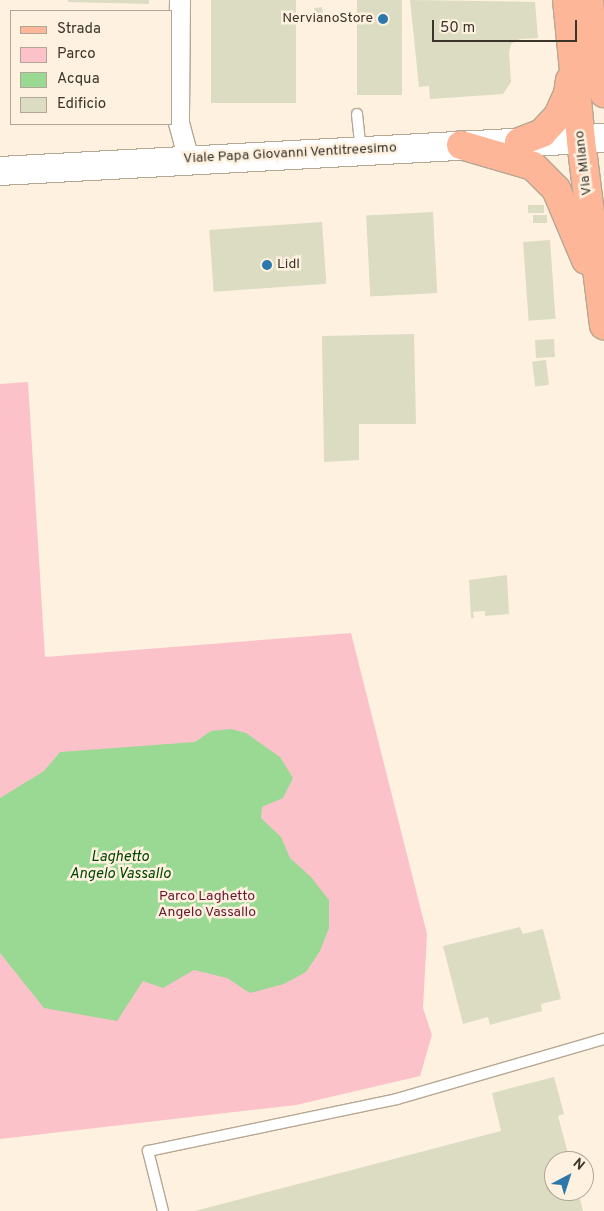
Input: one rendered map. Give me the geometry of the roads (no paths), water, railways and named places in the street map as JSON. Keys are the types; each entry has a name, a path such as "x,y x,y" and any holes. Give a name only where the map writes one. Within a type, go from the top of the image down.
{"main road":[{"name":"Via Milano","path":"567,0 573,61 596,142 600,291 604,326"},
{"path":"589,0 594,70 604,93"},
{"path":"520,142 542,132 558,116 568,94 573,61"},
{"path":"461,145 533,166 556,189 600,291"}],"street":[{"path":"178,161 180,0"},
{"name":"Viale Papa Giovanni Ventitreesimo","path":"0,171 520,142 596,142"}],"lane":[{"path":"357,114 361,151"},
{"path":"163,1211 148,1151 397,1099 604,1039"}],"water":[{"name":"Laghetto Angelo Vassallo","path":"231,729 246,733 280,757 293,778 283,798 262,807 261,818 281,837 290,858 311,877 329,900 329,928 320,951 306,972 284,984 250,993 227,978 194,970 163,988 143,981 117,1021 44,1008 0,953 0,798 44,771 60,752 195,742 211,731"}],"place":[{"name":"NervianoStore","path":"383,19"},
{"name":"Lidl","path":"267,265"}],"park label":[{"name":"Parco Laghetto Angelo Vassallo","path":"207,906"}]}
